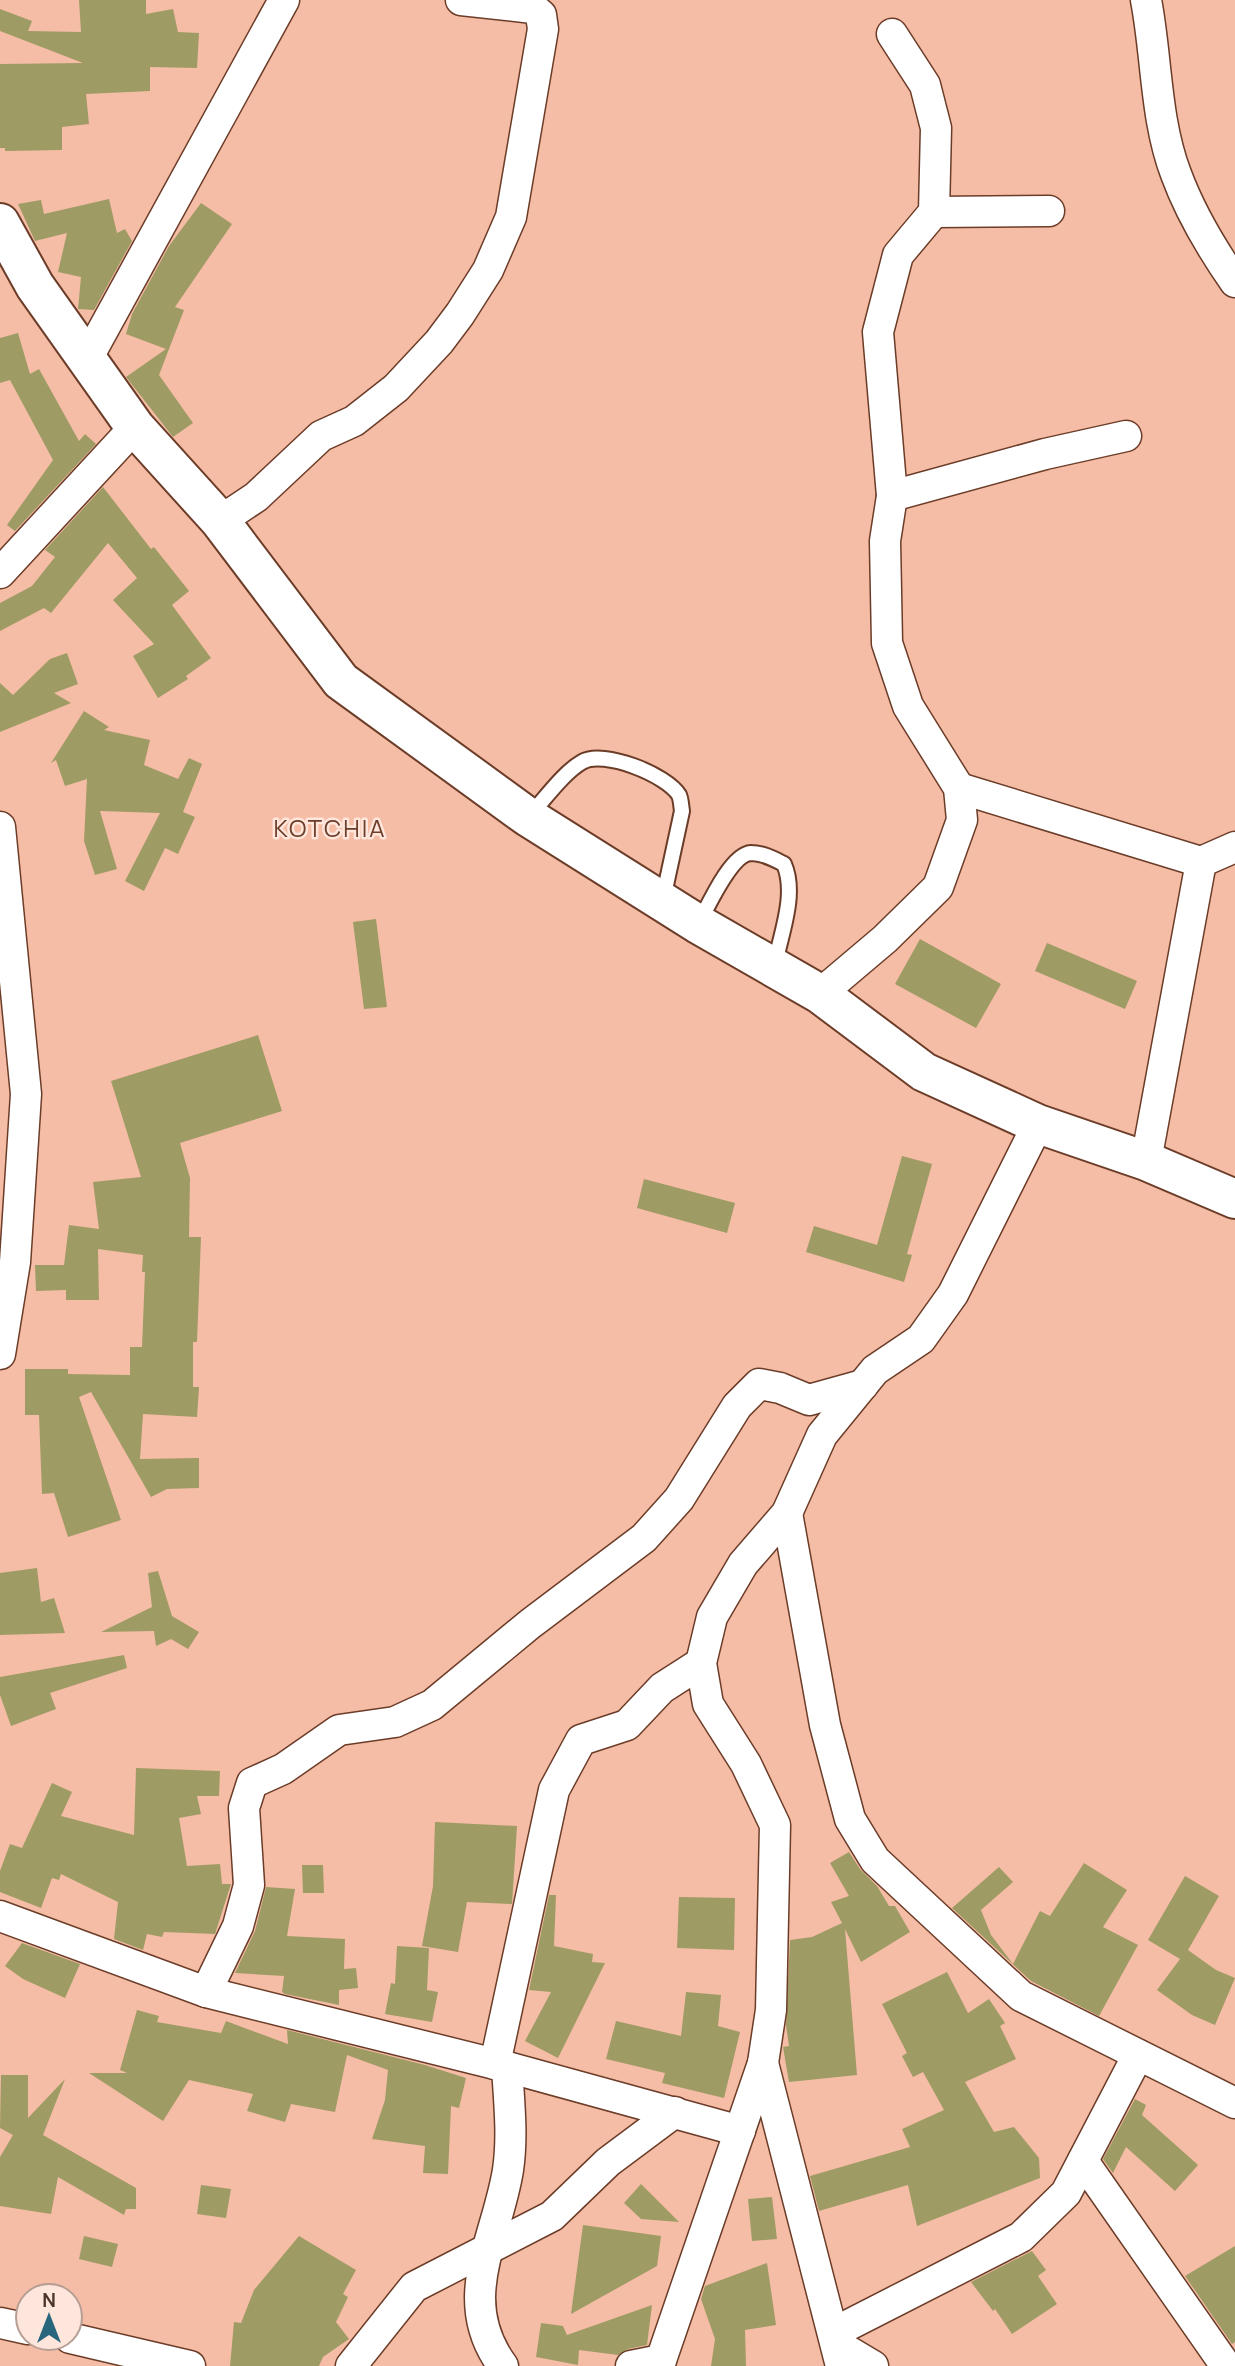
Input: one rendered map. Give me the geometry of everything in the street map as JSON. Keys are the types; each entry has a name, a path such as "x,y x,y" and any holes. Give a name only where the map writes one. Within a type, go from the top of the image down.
{"main road":[{"path":"0,223 34,286 135,426 220,522 341,681 528,817 698,925 820,994 924,1072 1038,1124 1146,1161 1235,1199"}],"street":[{"path":"87,359 284,0"},
{"path":"220,522 256,497 321,436 354,421 396,388 439,342 488,270 511,217 543,29 541,15 533,8 461,0"},
{"path":"1146,0 1154,45 1159,104 1175,173 1215,252 1235,282"},
{"path":"820,994 938,887 961,820 959,788 908,705 887,643 885,541 892,496 878,332 898,255 934,212 936,128 925,85 892,34"},
{"path":"934,212 1049,211"},
{"path":"0,573 135,426"},
{"path":"892,496 1126,436"},
{"path":"959,788 1201,862 1235,847"},
{"path":"0,827 26,1094 8,1240 0,1354"},
{"path":"1146,1161 1201,862"},
{"path":"631,2366 660,2363 763,2063 771,2010 775,1825 746,1764 708,1704 701,1663 712,1617 743,1564 788,1513 822,1435 875,1370 921,1339 953,1294 1038,1124"},
{"path":"206,1992 238,1926 249,1885 244,1808 252,1783 283,1769 339,1730 395,1722 432,1705 530,1624 644,1538 680,1499 737,1406 760,1384 780,1388 809,1400 863,1385"},
{"path":"788,1513 825,1725 850,1819 875,1860 1021,1996 1235,2103"},
{"path":"503,2366 491,2350 481,2322 480,2292 485,2252 508,2171 510,2142 501,2066 554,1790 581,1740 627,1725 662,1688 701,1663"},
{"path":"0,1916 206,1992 501,2066 740,2131"},
{"path":"836,2348 1021,2236 1066,2193 1138,2055"},
{"path":"763,2063 836,2348 873,2366"},
{"path":"351,2366 414,2287 552,2216 608,2162 675,2112"},
{"path":"1083,2161 1226,2366"},
{"path":"84,2341 190,2366"}],"lane":[{"path":"528,817 581,762 597,756 616,758 671,785 680,796 682,811 662,902"},
{"path":"698,925 735,861 749,853 765,855 783,864 789,876 789,894 774,967"}],"building":[{"path":"79,0 146,0 146,14 173,9 178,32 199,33 197,68 150,67 150,91 86,94 89,124 62,127 62,150 5,151 5,148 0,148 0,64 83,63 0,31 0,9 32,21 28,31 81,32"},
{"path":"109,199 117,233 125,229 132,241 94,310 78,309 81,277 58,272 67,233 35,241 18,204 41,200 44,214"},
{"path":"201,203 232,224 175,307 184,310 159,375 193,423 173,437 126,377 166,349 126,334 132,314 169,246"},
{"path":"18,333 30,374 39,369 79,441 85,434 96,444 15,531 7,525 53,460 10,380 0,383 0,338"},
{"path":"103,487 151,549 154,547 189,591 172,605 211,658 186,676 188,679 158,698 133,656 154,644 113,600 137,578 108,543 51,613 44,608 0,631 0,603 32,586 55,557 45,550"},
{"path":"67,653 78,684 54,693 71,703 0,732 0,683 13,695 50,659"},
{"path":"84,711 109,727 104,730 150,740 144,765 178,779 189,758 202,764 183,812 195,817 178,854 165,848 144,891 125,881 160,813 100,811 117,869 95,875 84,841 87,779 65,786 56,760 51,763"},
{"path":"376,919 387,1007 364,1009 353,922"},
{"path":"920,939 1001,984 976,1028 895,984"},
{"path":"1047,943 1137,981 1125,1009 1035,971"},
{"path":"258,1035 282,1111 180,1143 190,1178 189,1237 201,1237 197,1342 193,1342 193,1387 199,1387 197,1417 143,1414 140,1459 199,1458 199,1488 167,1489 151,1497 91,1392 79,1397 121,1520 68,1537 54,1493 42,1494 39,1415 25,1415 25,1369 68,1369 68,1374 130,1375 130,1347 142,1347 145,1272 142,1272 143,1255 98,1249 99,1300 66,1300 66,1290 36,1291 35,1265 64,1265 69,1225 99,1229 93,1182 141,1177 111,1081"},
{"path":"902,1156 932,1164 907,1254 912,1255 904,1282 806,1252 814,1226 877,1245"},
{"path":"644,1179 735,1203 727,1233 637,1208"},
{"path":"37,1568 41,1602 54,1598 65,1633 0,1635 0,1573"},
{"path":"158,1571 172,1616 199,1632 188,1649 171,1639 156,1646 154,1631 101,1632 152,1607 148,1573"},
{"path":"124,1655 127,1668 50,1693 56,1709 11,1726 0,1695 0,1677"},
{"path":"136,1768 220,1771 219,1796 197,1796 201,1814 179,1818 187,1866 220,1864 222,1884 231,1884 215,1934 164,1932 162,1937 147,1934 143,1950 114,1939 118,1902 61,1874 59,1880 52,1878 41,1908 0,1892 0,1871 10,1844 22,1848 52,1783 72,1792 61,1816 134,1835"},
{"path":"435,1822 517,1826 512,1904 467,1902 458,1952 422,1946 433,1886"},
{"path":"849,1852 860,1869 877,1886 889,1906 895,1906 910,1932 861,1962 845,1929 857,2075 789,2082 783,2047 789,2046 786,2025 790,1940 812,1937 842,1923 831,1902 849,1896 830,1863"},
{"path":"1084,1863 1127,1890 1103,1927 1138,1945 1099,2016 1031,1981 952,1908 999,1867 1013,1882 981,1910 991,1935 1013,1964 1040,1911 1050,1916"},
{"path":"302,1865 323,1865 324,1893 303,1893"},
{"path":"1185,1876 1219,1896 1188,1950 1216,1970 1235,1978 1215,2025 1192,2015 1157,1990 1180,1959 1148,1940"},
{"path":"266,1887 295,1889 287,1936 345,1939 344,1969 356,1968 358,1988 339,1990 339,2005 285,1994 282,1992 284,1976 235,1973 255,1931"},
{"path":"549,1895 556,1895 554,1946 593,1954 592,1962 605,1963 558,2058 525,2041 551,1992 529,1990"},
{"path":"679,1897 735,1898 734,1950 677,1948"},
{"path":"22,1943 80,1964 65,1998 23,1979 5,1966"},
{"path":"397,1946 429,1948 427,1990 438,1992 432,2022 385,2014 391,1983 395,1984"},
{"path":"947,1972 968,2013 989,1999 1005,2023 1000,2026 1016,2059 965,2082 994,2132 1014,2127 1039,2158 1040,2178 917,2226 908,2185 819,2211 810,2176 910,2147 902,2129 944,2110 923,2072 913,2077 902,2056 907,2053 882,2004"},
{"path":"686,1992 721,1995 718,2026 740,2032 724,2098 662,2083 665,2073 606,2059 616,2021 681,2036"},
{"path":"137,2010 159,2016 157,2022 221,2033 226,2021 288,2044 287,2030 466,2078 459,2108 451,2106 448,2174 423,2173 425,2146 372,2139 385,2100 388,2070 347,2055 335,2112 291,2104 285,2122 247,2111 253,2094 189,2080 163,2121 89,2073 127,2073 120,2070"},
{"path":"1,2075 28,2075 28,2118 65,2079 43,2135 136,2188 136,2209 126,2209 124,2215 58,2177 51,2214 0,2206 0,2157 13,2135 0,2128"},
{"path":"1135,2099 1146,2105 1142,2115 1198,2165 1175,2191 1126,2147 1113,2173 1103,2159"},
{"path":"641,2184 679,2222 641,2219 624,2203"},
{"path":"201,2185 231,2189 226,2218 197,2214"},
{"path":"772,2197 777,2239 752,2241 748,2199"},
{"path":"583,2225 661,2236 657,2266 571,2314"},
{"path":"84,2236 118,2244 112,2267 79,2259"},
{"path":"299,2236 356,2270 343,2294 348,2297 336,2322 349,2339 323,2357 319,2366 230,2366 234,2322 241,2323 254,2290"},
{"path":"1235,2246 1235,2342 1232,2344 1185,2276"},
{"path":"1032,2251 1046,2270 1038,2276 1057,2304 1012,2334 995,2309 993,2311 971,2282"},
{"path":"767,2263 776,2325 745,2330 746,2366 711,2366 715,2339 701,2299 705,2286"},
{"path":"652,2305 647,2345 628,2349 618,2355 579,2350 578,2365 536,2357 541,2323 563,2326 567,2335"}],"district":[{"name":"KOTCHIA","path":"330,829"}]}
